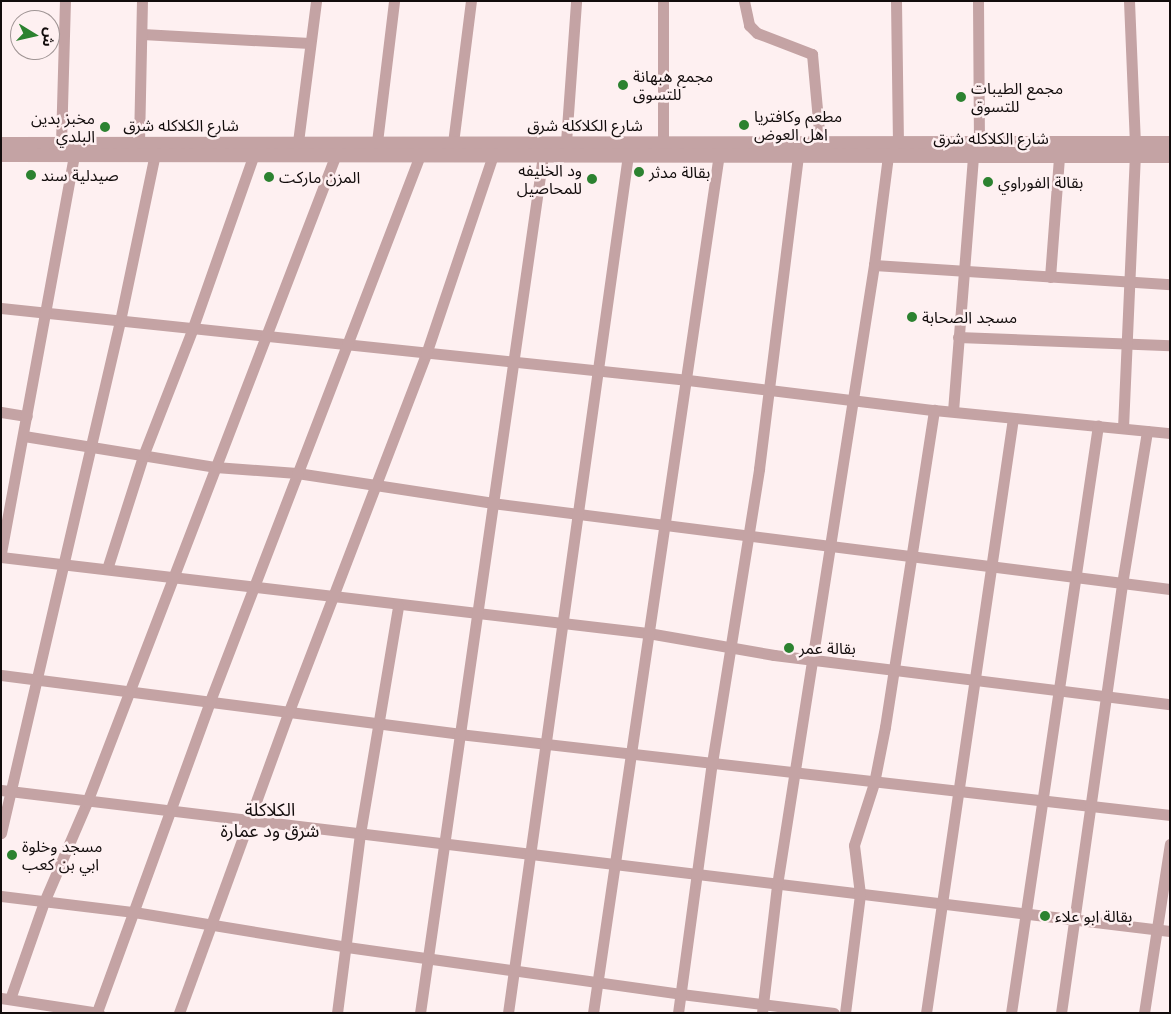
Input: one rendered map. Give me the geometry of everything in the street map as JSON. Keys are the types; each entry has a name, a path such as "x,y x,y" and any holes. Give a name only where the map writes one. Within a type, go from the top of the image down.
{"street":[{"path":"61,143 65,1"},
{"path":"139,142 142,1"},
{"path":"298,142 316,1"},
{"path":"377,142 394,1"},
{"path":"453,143 471,1"},
{"path":"566,142 576,1"},
{"path":"663,1 663,142"},
{"path":"744,1 749,25 758,33 812,54 820,142"},
{"path":"896,1 898,142"},
{"path":"978,1 979,141"},
{"path":"1123,428 1135,149 1129,1"},
{"path":"142,34 310,43"},
{"name":"شارع الكلاكله شرق","path":"1,155 543,155 629,148 663,142 979,141 1135,149 1170,156"},
{"name":"شارع الكلاكله شرق","path":"1,144 139,142 566,142 719,154 1059,156 1135,149 1170,143"},
{"path":"508,1013 544,744 629,148"},
{"path":"1,833 6,791 38,680 120,321 155,154"},
{"path":"107,569 143,456 192,330 254,154"},
{"path":"336,154 87,802 4,1000 98,1013 210,701 256,588 346,343 420,155"},
{"path":"593,1013 613,862 664,522 688,380 719,154"},
{"path":"74,155 47,314 1,555 64,565 174,576 398,606 648,633 731,648 895,671 1170,704"},
{"path":"180,1013 214,925 289,711 334,598 426,354 493,155"},
{"path":"420,1013 511,362 543,155"},
{"path":"678,1013 712,763 750,533 798,155"},
{"path":"762,1008 777,885 874,265 888,155"},
{"path":"953,411 973,155"},
{"path":"1050,277 1059,156"},
{"path":"874,265 1170,284"},
{"path":"1,308 192,330 346,343 426,354 688,380 934,410 1170,433"},
{"path":"958,338 1170,345"},
{"path":"845,1013 860,894 854,845 874,783 895,671 934,410"},
{"path":"1,412 27,416"},
{"path":"926,1013 993,567 1013,418"},
{"path":"1011,1013 1057,691 1098,425"},
{"path":"1061,1013 1122,584 1147,430"},
{"path":"24,436 215,467 297,473 492,503 577,514 664,522 1074,578 1170,589"},
{"path":"338,1013 360,834 398,606"},
{"path":"1,676 794,774 1090,808 1170,815"},
{"path":"6,791 87,802 170,809 250,822 698,872 777,885 1026,912 1170,932"},
{"path":"1144,1013 1170,844"},
{"path":"1,896 134,912 347,947 515,968 762,1008 834,1013"}],"place":[{"name":"مجمع هبهانة للتسوق","path":"623,85"},
{"name":"مجمع الطيبات للتسوق","path":"961,97"},
{"name":"مطعم وكافتريا اهل العوض","path":"744,125"},
{"name":"مخبز بدين البلدي","path":"105,127"},
{"name":"بقالة مدثر","path":"639,172"},
{"name":"صيدلية سند","path":"31,175"},
{"name":"المزن ماركت","path":"269,177"},
{"name":"ود الخليفه للمحاصيل","path":"592,179"},
{"name":"بقالة الفوراوي","path":"988,182"},
{"name":"مسجد الصحابة","path":"912,317"},
{"name":"بقالة عمر","path":"789,648"},
{"name":"مسجد وخلوة ابي بن كعب","path":"12,855"},
{"name":"بقالة ابو علاء","path":"1045,916"}],"district":[{"name":"الكلاكلة شرق ود عمارة","path":"270,821"}]}
